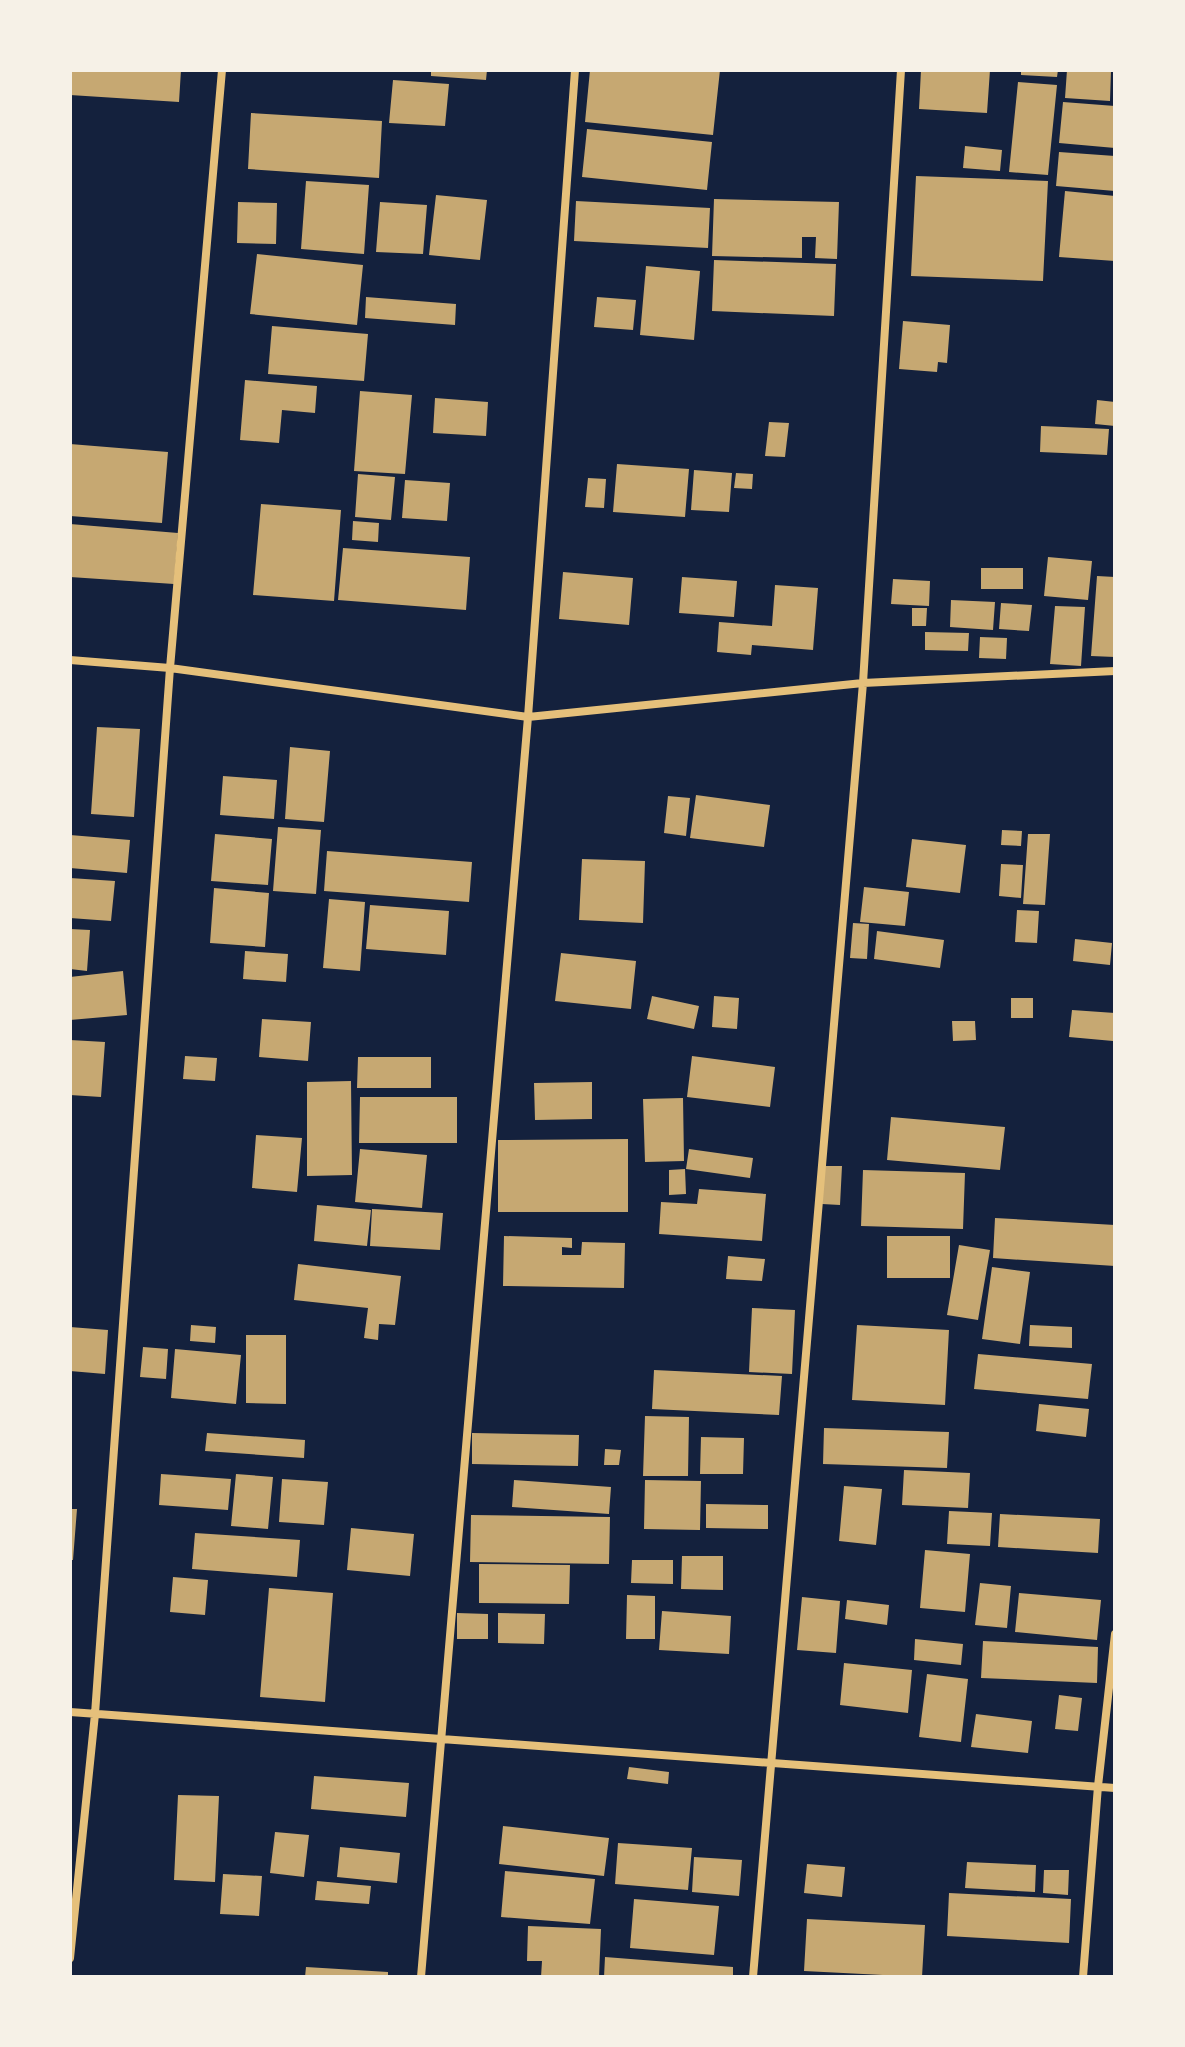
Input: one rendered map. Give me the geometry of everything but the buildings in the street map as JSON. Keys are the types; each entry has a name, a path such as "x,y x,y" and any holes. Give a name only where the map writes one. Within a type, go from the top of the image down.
{"street":[{"path":"70,1958 95,1714 170,668 222,70"},
{"path":"421,1977 528,717 575,70"},
{"path":"753,1977 863,683 901,70"},
{"path":"70,660 170,668 528,717 863,683 1115,671"},
{"path":"1083,1977 1098,1786 1115,1634"},
{"path":"70,1712 1115,1788"}]}
